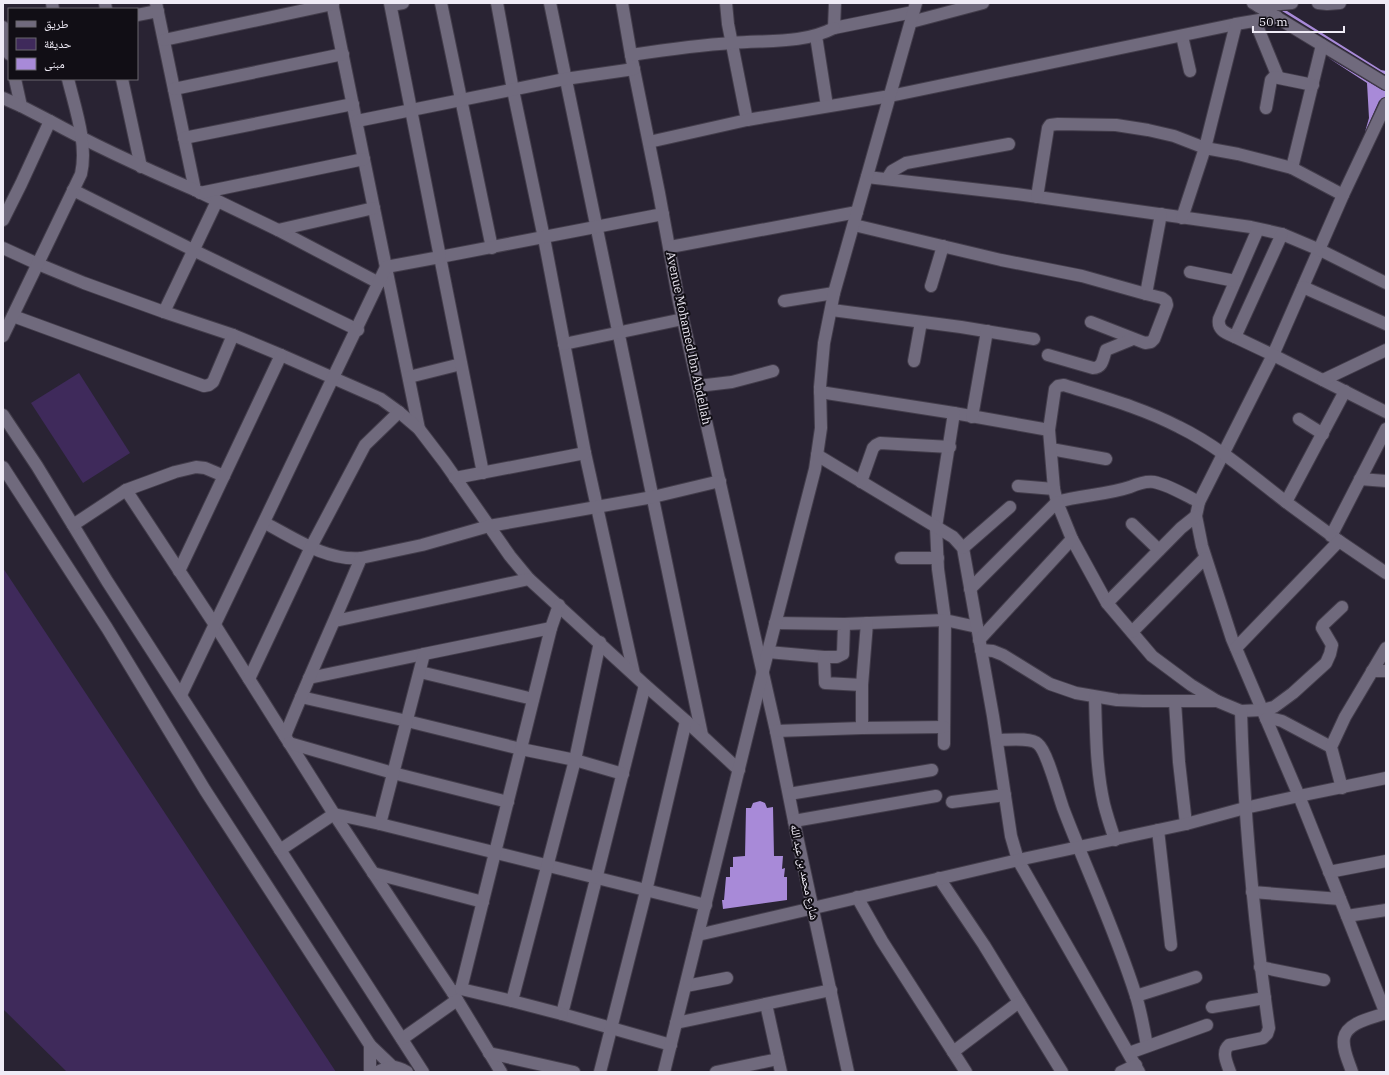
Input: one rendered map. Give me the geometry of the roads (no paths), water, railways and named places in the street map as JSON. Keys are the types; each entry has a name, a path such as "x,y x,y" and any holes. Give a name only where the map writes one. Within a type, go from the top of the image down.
{"street":[{"path":"441,3 492,248"},
{"path":"497,3 585,453 634,674"},
{"path":"550,3 702,735"},
{"name":"Avenue Mohamed Ibn Abdellah","path":"622,3 631,55 670,247 679,302 763,672"},
{"path":"726,3 728,24 747,120"},
{"path":"834,28 835,3"},
{"path":"631,55 688,47 795,40 816,36 834,28 913,12 983,3"},
{"path":"1255,5 1292,3"},
{"path":"1318,3 1340,3"},
{"path":"164,40 333,4 419,429"},
{"path":"395,4 412,110 483,473"},
{"path":"1255,5 1386,84"},
{"path":"138,15 157,7 184,138 197,191"},
{"path":"664,1072 775,623 813,477 821,428 820,392 824,343 832,310 834,293 913,12"},
{"path":"649,142 747,120 890,96 1276,17"},
{"path":"1255,21 1278,77"},
{"path":"1182,218 1205,148 1236,24"},
{"path":"3,27 8,50"},
{"path":"816,36 828,106"},
{"path":"1182,36 1190,71"},
{"path":"1292,168 1322,45"},
{"path":"174,89 343,54"},
{"path":"357,121 565,79 634,69"},
{"path":"1266,108 1272,80 1274,78 1278,77 1313,84"},
{"path":"15,80 21,106"},
{"path":"3,336 81,174 83,151 82,138 68,80"},
{"path":"122,80 141,167"},
{"path":"4,102 21,106 141,167 197,191 278,230 379,283"},
{"path":"184,138 353,104"},
{"path":"1352,1072 1344,1050 1343,1039 1346,1033 1356,1024 1386,1014 1299,796 1236,648 1202,546 1196,516 1199,502 1273,354 1343,195 1386,104"},
{"path":"3,220 50,121"},
{"path":"1037,197 1048,128 1050,125 1058,124 1116,125 1174,136 1205,148 1238,154 1292,168 1343,195"},
{"path":"887,179 892,171 906,163 1009,144"},
{"path":"197,191 364,159"},
{"path":"867,177 1037,197 1258,229 1282,234 1320,250 1386,283"},
{"path":"73,190 358,330"},
{"path":"164,312 217,201"},
{"path":"278,230 374,208"},
{"path":"670,247 857,212"},
{"path":"386,268 663,214"},
{"path":"1146,294 1161,214"},
{"path":"854,225 1001,260 1082,276 1162,298 1166,301 1167,305 1154,339 1150,342 1145,343 1133,339 1091,322"},
{"path":"1258,229 1219,319 1218,325 1220,329 1273,354 1386,412"},
{"path":"1235,337 1282,234"},
{"path":"931,286 943,246"},
{"path":"3,248 38,264 164,312 233,335 281,354 381,399 419,429 510,556 529,579 739,770"},
{"path":"181,696 333,378 358,330 386,268"},
{"path":"1190,272 1235,281"},
{"path":"1303,287 1386,324"},
{"path":"784,301 834,293"},
{"path":"832,310 987,331 1034,339"},
{"path":"13,316 204,386 213,382 233,335"},
{"path":"564,344 683,319"},
{"path":"914,361 921,322"},
{"path":"972,417 987,331"},
{"path":"1048,355 1093,368 1098,368 1101,366 1106,350 1133,339"},
{"path":"1323,380 1386,350"},
{"path":"179,571 281,354"},
{"path":"409,377 461,364"},
{"path":"698,386 732,382 773,371"},
{"path":"1331,747 1282,721 1264,715 1241,711 1216,701 1191,685 1152,656 1107,603 1072,539 1057,502 1054,488 1049,430 1055,389 1058,386 1064,385 1130,406 1179,426 1223,453 1286,502 1386,573"},
{"path":"1286,502 1345,391"},
{"path":"820,392 954,413 1049,430"},
{"path":"249,678 310,547 365,445 399,412"},
{"path":"944,744 945,620 941,594 936,527 950,447 954,413"},
{"path":"3,415 37,466 107,581 423,1072"},
{"path":"1298,419 1322,434"},
{"path":"1236,648 1335,538 1360,479 1386,429"},
{"path":"861,482 873,448 880,443 950,447"},
{"path":"1051,449 1106,459"},
{"path":"455,478 585,453"},
{"path":"817,456 953,537 963,548 997,740 1011,836 1018,860 1137,1069 1121,1072"},
{"path":"3,467 107,628 205,790 370,1045 393,1067"},
{"path":"73,525 126,490 175,472 196,467 205,468 224,476"},
{"path":"1360,479 1386,481"},
{"path":"264,523 310,547 344,559 361,558 422,545 489,526 653,497 720,481"},
{"path":"970,589 1057,502 1071,498 1097,495 1120,490 1141,483 1152,482 1161,484 1199,502"},
{"path":"1018,486 1054,488"},
{"path":"126,490 215,625 372,873 457,994 501,1072"},
{"path":"963,548 1010,507"},
{"path":"1107,603 1181,528 1196,516"},
{"path":"1132,524 1159,550"},
{"path":"980,645 1072,539"},
{"path":"287,740 301,697 361,558"},
{"path":"900,558 938,558"},
{"path":"1132,632 1206,558"},
{"path":"335,621 529,579"},
{"path":"402,1039 457,994 483,902 551,628 559,605"},
{"path":"1264,715 1293,694 1326,663 1332,646 1322,628 1323,624 1342,607"},
{"path":"775,623 844,624 945,620 977,627"},
{"path":"862,728 862,685 867,623"},
{"path":"768,652 837,657 843,654 844,624"},
{"path":"309,678 551,628"},
{"path":"512,1001 575,760 600,642"},
{"path":"980,645 1003,655 1050,684 1062,689 1095,697 1123,700 1175,702 1216,701"},
{"path":"1342,788 1331,747 1345,717 1386,648"},
{"path":"380,824 424,654"},
{"path":"824,657 825,683 862,685"},
{"path":"1372,671 1386,671"},
{"path":"420,672 533,700"},
{"name":"شارع محمد بن عبد الله","path":"763,672 848,1072"},
{"path":"562,1014 644,685"},
{"path":"301,697 521,749 575,760 622,774"},
{"path":"1095,697 1100,780 1104,804 1115,840"},
{"path":"1175,702 1179,762 1186,824"},
{"path":"1230,1072 1224,1054 1226,1047 1229,1045 1263,1038 1267,1034 1269,1028 1260,968 1252,892 1245,808 1241,711"},
{"path":"600,1072 646,891 686,721"},
{"path":"776,731 944,727"},
{"path":"287,740 393,773 508,802"},
{"path":"997,740 1028,740 1037,742 1043,748 1057,793 1121,952 1136,996 1148,1046"},
{"path":"789,794 932,770"},
{"path":"698,935 1078,846 1115,840 1186,824 1245,808 1386,778"},
{"path":"952,802 1004,795"},
{"path":"794,821 936,796"},
{"path":"280,850 334,814 380,824 706,905"},
{"path":"1158,830 1171,944"},
{"path":"1329,872 1386,861"},
{"path":"372,873 483,902"},
{"path":"938,878 984,945 1062,1072"},
{"path":"1252,892 1340,899"},
{"path":"857,897 882,941 966,1072"},
{"path":"1347,916 1386,910"},
{"path":"1260,968 1324,980"},
{"path":"1136,996 1196,977"},
{"path":"686,986 727,978"},
{"path":"676,1023 831,990"},
{"path":"457,994 512,1001 671,1045"},
{"path":"1212,1007 1265,998"},
{"path":"953,1052 1019,1002"},
{"path":"766,1004 781,1072"},
{"path":"1128,1053 1208,1025"},
{"path":"370,1045 370,1072"},
{"path":"489,1053 574,1072"},
{"path":"716,1072 778,1059"},
{"path":"377,1072 387,1067 398,1067 407,1072"}]}
